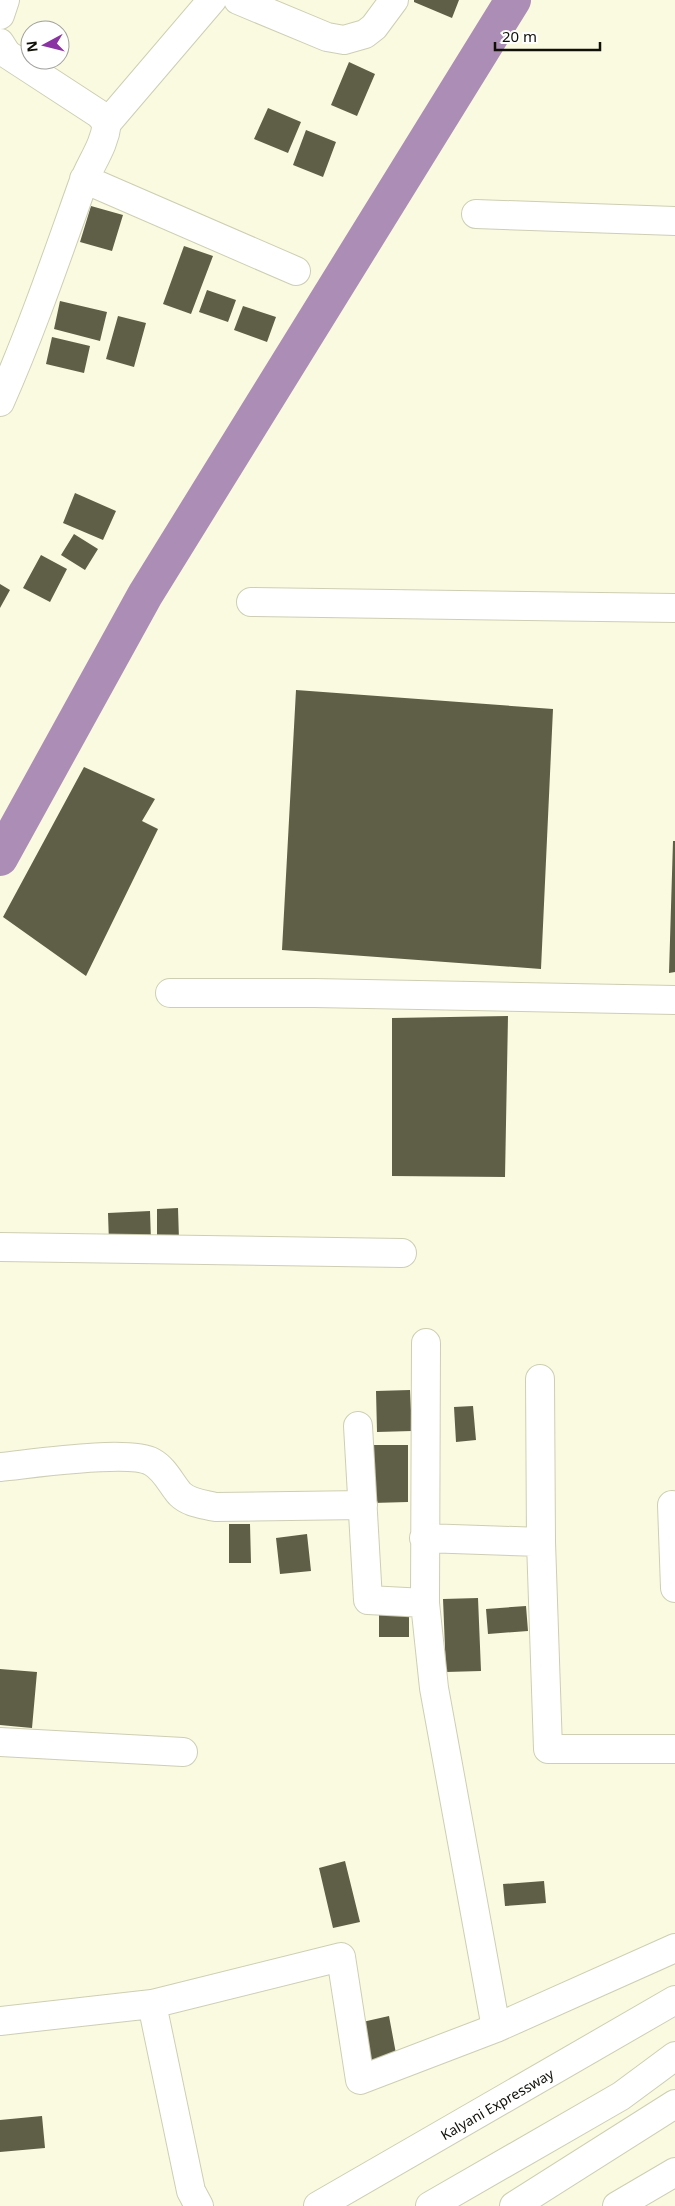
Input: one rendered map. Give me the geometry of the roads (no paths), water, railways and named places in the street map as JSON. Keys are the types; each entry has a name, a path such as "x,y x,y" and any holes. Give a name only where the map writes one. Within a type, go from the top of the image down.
{"main road":[{"path":"0,15 5,0"},
{"path":"0,402 24,348 84,179 105,138 107,123 212,0"},
{"path":"238,0 327,37 344,40 365,34 374,27 394,0"},
{"path":"0,43 7,54 99,114 107,123"},
{"path":"84,179 296,271"},
{"path":"476,214 675,220"},
{"path":"251,602 675,608"},
{"path":"170,993 324,993 675,1000"},
{"path":"0,1248 402,1253"},
{"path":"426,1343 425,1603 434,1688 496,2028"},
{"path":"540,1378 541,1542 548,1749 675,1749"},
{"path":"358,1426 368,1600 425,1603"},
{"path":"0,1467 115,1457 138,1457 153,1462 169,1477 180,1494 193,1502 215,1507 363,1505"},
{"path":"672,1505 675,1588"},
{"path":"424,1538 541,1542"},
{"path":"0,1742 183,1752"},
{"path":"0,2021 152,2004 341,1957 360,2080 496,2028 675,1948"},
{"name":"Kalyani Expressway","path":"318,2206 675,2000"},
{"path":"152,2004 191,2191 199,2206"},
{"path":"430,2206 621,2096 675,2056"},
{"path":"514,2206 675,2104"},
{"path":"617,2206 675,2172"}],"waterway":[{"path":"0,858 145,595 513,0"}]}
